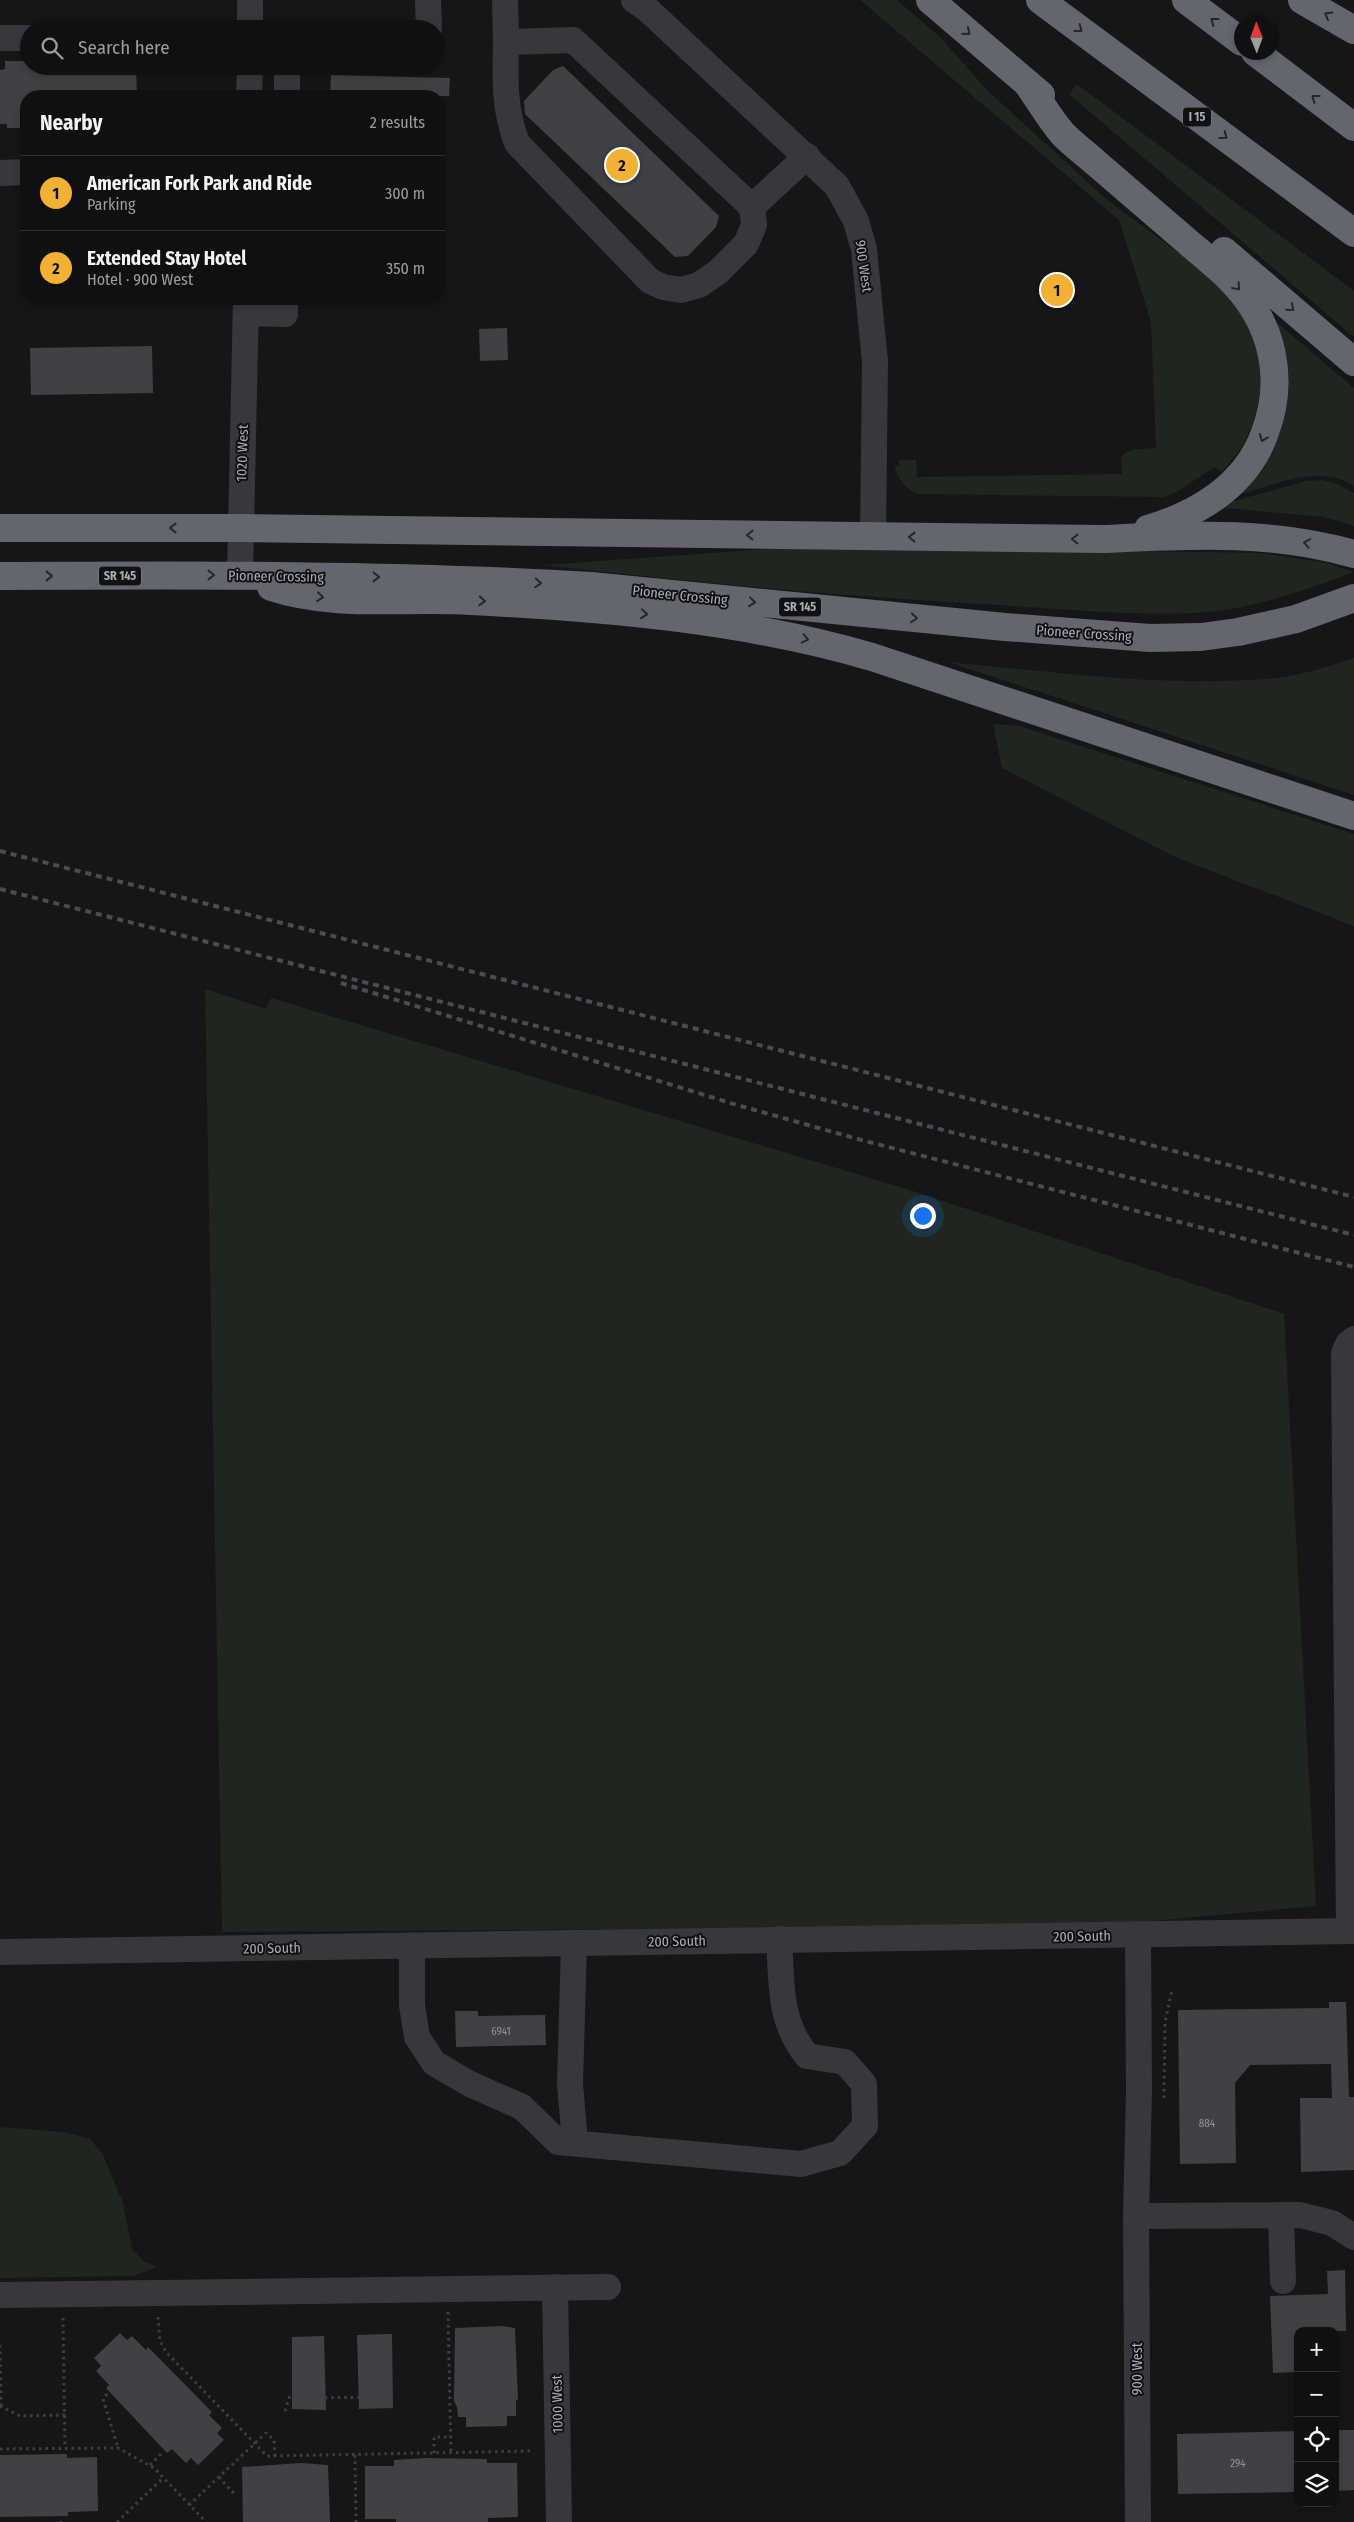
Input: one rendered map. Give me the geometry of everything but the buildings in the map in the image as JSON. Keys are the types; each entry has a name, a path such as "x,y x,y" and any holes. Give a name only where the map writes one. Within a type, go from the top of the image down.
{"highway":[{"path":"930,0 1354,362"},
{"name":"I 15","path":"1040,0 1354,233"},
{"path":"1186,0 1234,36"},
{"path":"1302,0 1354,30"},
{"path":"1266,60 1354,127"},
{"path":"1027,83 1062,133 1230,279 1245,296 1263,328 1275,368 1273,408 1262,443 1244,470 1231,485 1216,497 1176,518 1129,535 1104,540"},
{"path":"0,528 240,528 1104,540 1201,534 1251,535 1305,542 1354,554"},
{"path":"240,575 279,590 323,598 468,601 587,608 728,624 793,636 872,658 1354,816"},
{"name":"Pioneer Crossing","path":"0,576 240,575 459,579 591,586 1006,627 1150,638 1201,637 1238,632 1296,619 1354,598"}],"street":[{"path":"250,0 250,20"},
{"path":"428,0 429,20"},
{"path":"505,0 504,90 509,123 517,143 650,281 681,290 699,285 718,272 746,244 754,225 752,207 573,40 506,42"},
{"name":"900 West","path":"634,0 647,9 807,156 845,197 856,220 864,249 875,362 873,536"},
{"path":"0,38 20,38"},
{"path":"249,90 250,75"},
{"path":"287,75 287,90"},
{"path":"752,207 807,156"},
{"path":"0,173 20,172"},
{"path":"246,314 285,314 285,305"},
{"name":"1020 West","path":"240,575 246,314"},
{"path":"1352,1931 1344,1353 1348,1344 1354,1339"},
{"name":"200 South","path":"0,1952 1352,1931"},
{"name":"900 West","path":"1138,1935 1139,2091 1136,2216 1138,2522"},
{"path":"412,1946 412,2005 417,2037 434,2063 470,2084 522,2107 558,2142 801,2164 840,2153 865,2126 864,2084 845,2062 807,2056 794,2040 783,2005 779,1939"},
{"path":"574,1943 570,2084 574,2143"},
{"path":"1136,2216 1281,2215 1316,2217 1332,2223 1354,2237"},
{"path":"1281,2215 1283,2281"},
{"path":"0,2295 608,2286"},
{"name":"1000 West","path":"555,2287 559,2522"}],"path":[{"path":"448,2312 451,2453"},
{"path":"158,2317 160,2341 166,2352 267,2456 533,2451"},
{"path":"63,2318 65,2448"},
{"path":"0,2345 0,2406 20,2416 65,2415"},
{"path":"106,2394 103,2399 118,2448"},
{"path":"285,2411 290,2395 299,2398 391,2397"},
{"path":"189,2504 266,2433 274,2440 275,2457"},
{"path":"434,2453 434,2438 451,2437"},
{"path":"0,2449 118,2448 150,2465 206,2522"},
{"path":"150,2465 161,2454"},
{"path":"355,2455 356,2522"},
{"path":"219,2477 232,2492 237,2492"},
{"path":"117,2522 163,2478"}],"shaded area":[{"path":"860,0 897,0 941,38 986,89 1106,199 1215,280 1235,301 1251,330 1258,353 1261,385 1255,417 1243,446 1222,472 1214,467 1177,492 1163,497 918,494 902,483 897,475 895,465 899,465 899,460 916,460 917,477 1122,474 1121,461 1124,454 1133,450 1156,448 1151,322 1119,220"},
{"path":"1077,84 1354,291 1354,337 1069,94"},
{"path":"1273,319 1354,388 1354,486 1340,480 1312,476 1284,481 1241,494 1259,463"},
{"path":"1322,480 1335,483 1354,493 1354,526 1323,517 1217,507 1228,499 1234,501 1306,481"},
{"path":"810,546 1261,553 1328,563 1354,572 1296,593 1256,604 1216,611 1166,614 1080,611 806,592 543,565"},
{"path":"1354,658 1354,795 948,662 1112,678 1236,681 1287,677"},
{"path":"993,724 1019,726 1354,834 1354,926 1175,857 1002,768"},
{"path":"205,989 266,1009 271,998 913,1191 1284,1314 1316,1906 1097,1926 222,1932"},
{"path":"0,2127 63,2132 90,2139 103,2155 123,2203 132,2249 143,2261 157,2267 133,2276 0,2278"}],"railway":[{"path":"0,851 1354,1197"},
{"path":"0,889 1354,1235"},
{"path":"341,983 737,1105 865,1141 1354,1267"}],"place":[{"name":"Extended Stay Hotel","path":"622,165"},
{"name":"American Fork Park and Ride","path":"1057,290"}]}
